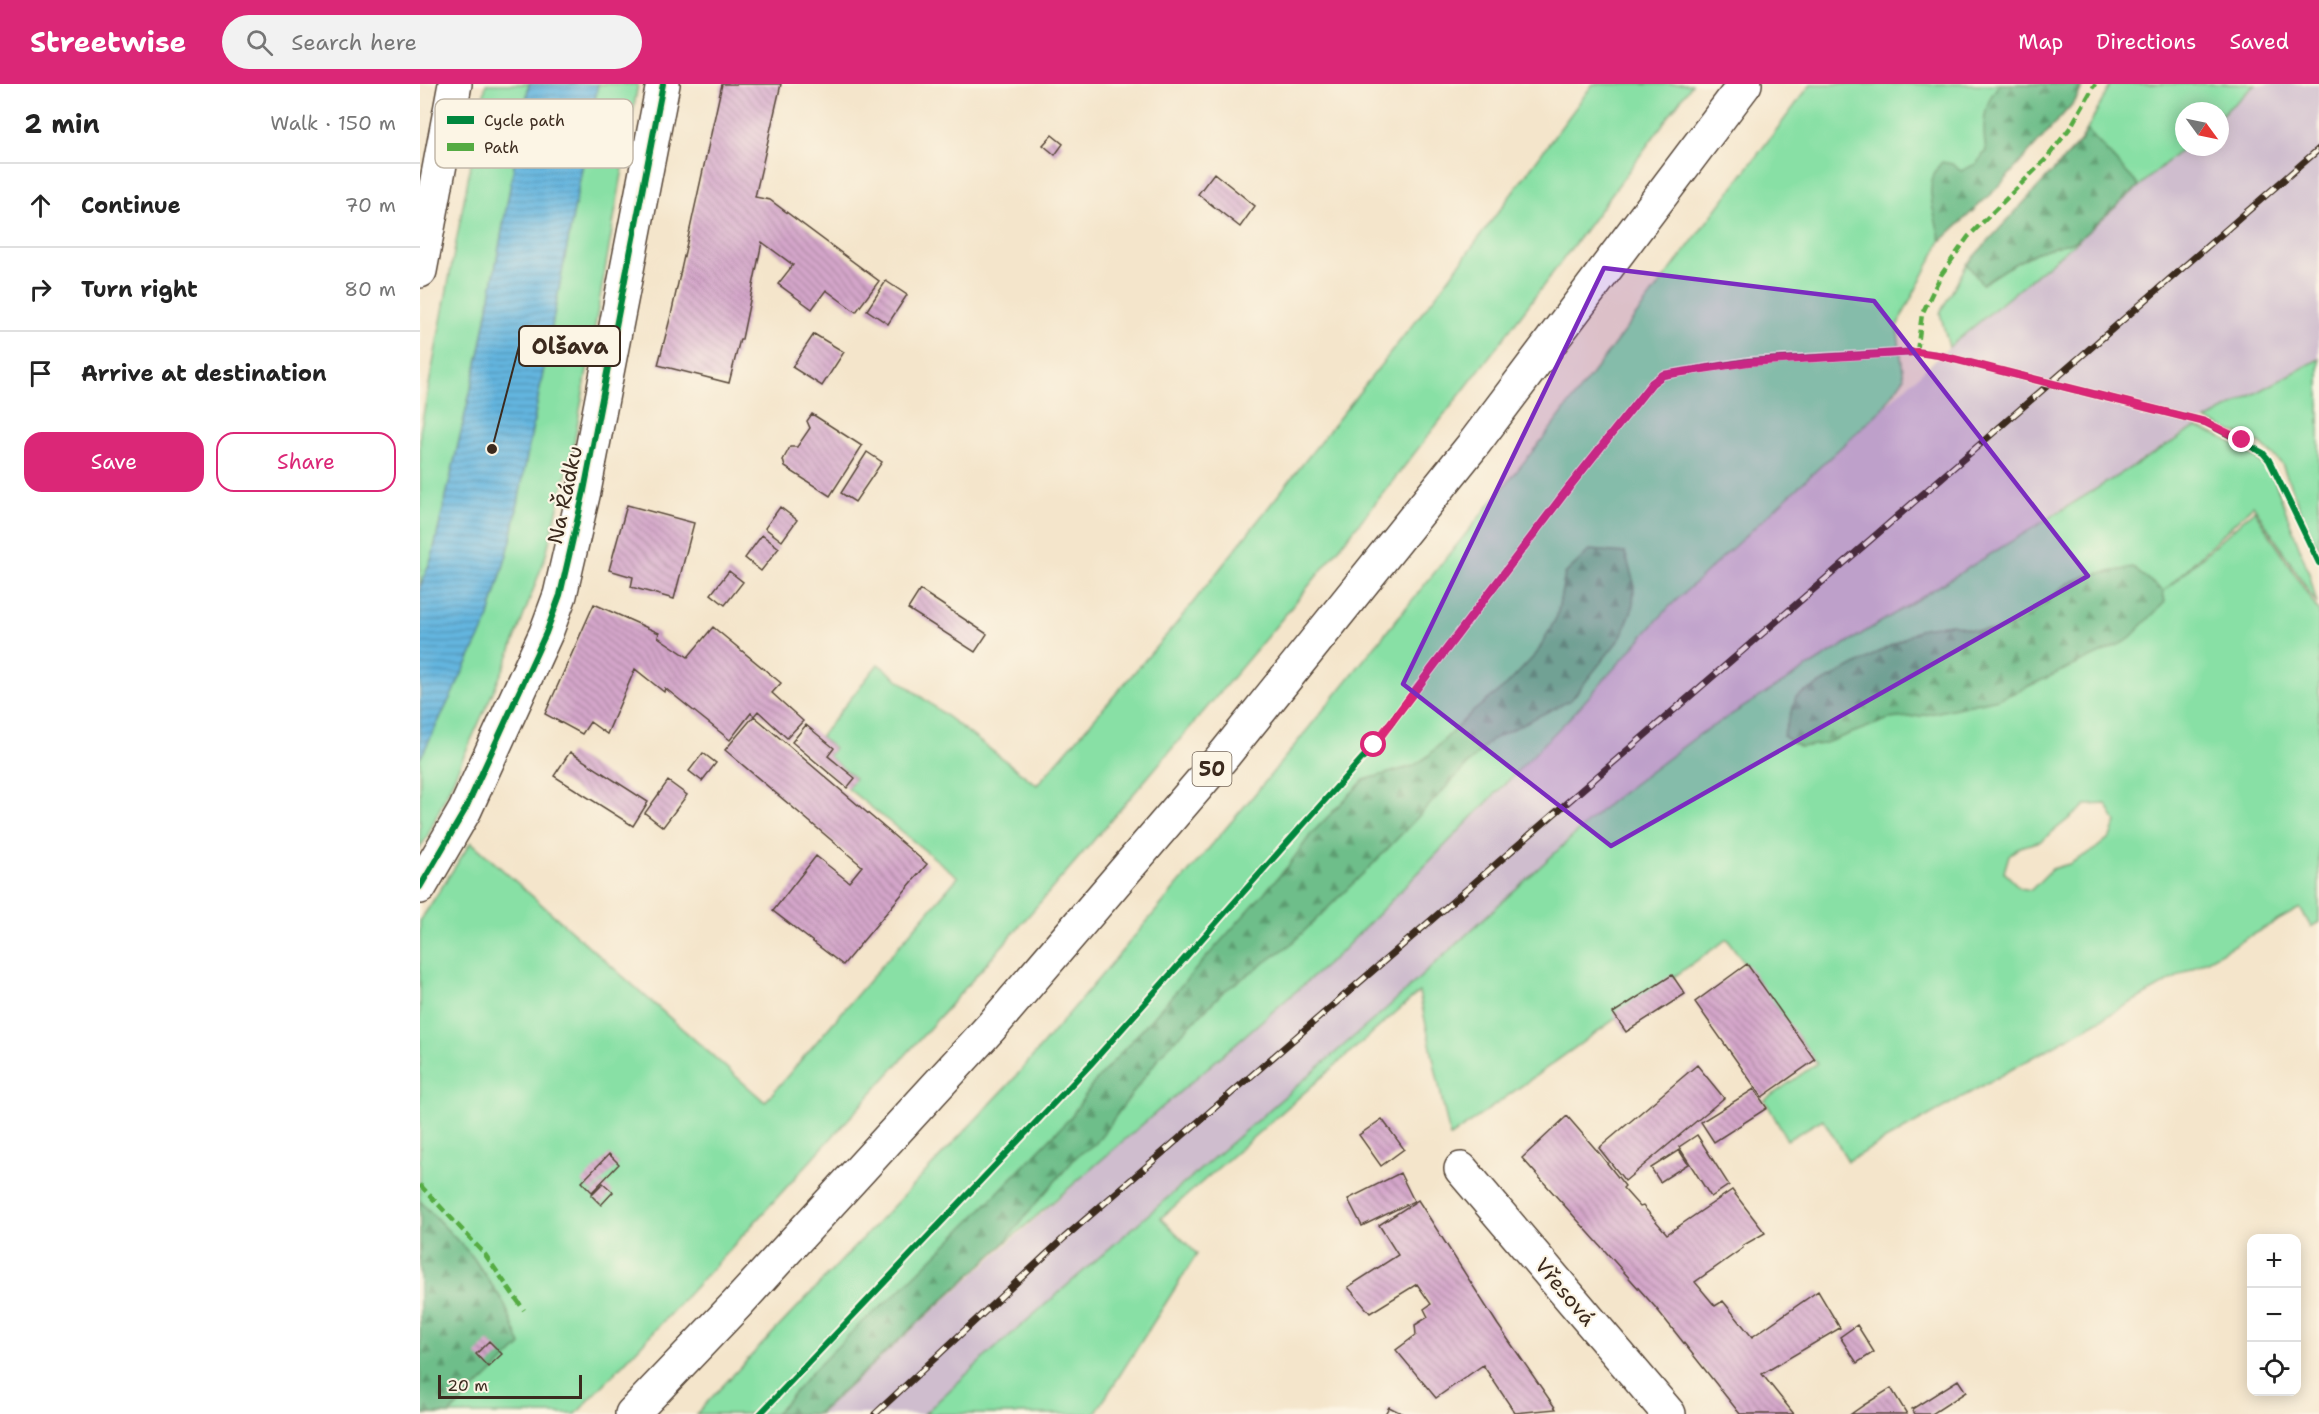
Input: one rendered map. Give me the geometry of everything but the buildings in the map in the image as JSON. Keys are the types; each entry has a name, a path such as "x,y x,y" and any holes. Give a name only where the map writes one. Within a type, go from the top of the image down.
{"main road":[{"path":"452,99 455,84"},
{"name":"Na Řádku","path":"420,887 465,810 546,633 560,595 584,491 663,84"},
{"name":"50","path":"632,1414 737,1304 991,1027 1225,754 1473,445 1745,84"},
{"path":"420,271 439,168"},
{"name":"Vřesová","path":"1461,1169 1653,1408"}],"highlighted area":[{"path":"1604,268 1874,301 2088,576 1611,846 1403,684"}],"shaded area":[{"path":"2256,84 2319,84 2319,358 2206,420 1700,734 1610,802 1387,1008 1182,1184 924,1414 818,1414 1135,1130 1340,953 1576,711 1669,607 1949,347 2078,240 2175,155 2229,156 2229,108"}],"green space":[{"path":"486,84 529,84 526,99 483,99"},
{"path":"598,84 638,84 633,112 633,99 595,99"},
{"path":"1593,84 1692,84 1497,347 1277,625 1083,853 940,1016 796,1177 576,1414 420,1414 473,1312 507,1356 520,1344 504,1303 472,1256 420,1201 420,921 471,842 765,1102 958,877 847,788 855,778 828,756 834,748 820,737 878,664 1037,785 1176,624 1230,556 1444,285"},
{"path":"1811,84 2084,84 2075,101 2000,185 1941,241 1897,326 1904,378 1883,408 1669,607 1576,711 1340,953 1001,1247 819,1414 696,1414 1012,1081 1265,782 1545,436"},
{"path":"2000,84 2083,84 2075,101 2000,185 1941,241 1931,200 1932,179 1942,162 1952,164 1961,171 1976,164 1986,151 1985,116 1990,99"},
{"path":"2111,84 2256,84 2229,108 2229,102 2175,102 2175,155 2078,240 1949,347 1940,313 1967,264 2081,141"},
{"path":"2087,130 2139,186 2078,240 2037,252 1982,284 1967,264 2081,141"},
{"path":"470,168 514,168 481,346 432,557 420,587 420,432"},
{"path":"582,168 623,168 574,444 545,558 507,661 420,848 420,759 487,623 511,540"},
{"path":"2319,359 2319,549 2305,522 2282,464 2261,444 2206,420"},
{"path":"2196,427 2248,453 2273,477 2309,573 2317,604 2253,505 2161,594 2254,510 2319,612 2319,922 2311,927 2300,908 1848,1161 1823,1119 1787,1140 1765,1100 1817,1063 1727,939 1450,1137 1419,992 1161,1218 1197,1254 1095,1414 924,1414 983,1359 1387,1008 1610,802 1700,734","holes":["2106,804 2116,822 2110,837 2094,850 2069,864 2052,869 2031,890 2020,888 2004,872 2009,855 2020,847 2041,841 2086,805"]},
{"path":"1590,550 1625,553 1634,583 1633,607 1621,637 1571,700 1491,740 1375,862 1290,945 1223,992 1163,1052 1096,1143 1077,1156 1001,1247 828,1404 816,1414 775,1414 813,1371 859,1325 895,1295 1070,1118 1093,1084 1289,865 1311,834 1364,780 1413,766 1428,756 1471,713 1507,685 1537,653 1557,616 1565,574"},
{"path":"2133,568 2163,591 2165,602 2127,641 1998,699 1920,716 1889,719 1823,744 1800,747 1783,736 1796,697 1923,628 1951,624 1975,630 1994,631 2013,626 2031,615 2067,584 2089,575"},
{"path":"420,1201 472,1256 504,1303 521,1345 449,1414 420,1414"}],"water":[{"path":"529,84 598,84 595,99 526,99"},
{"path":"514,168 582,168 511,540 487,623 420,759 420,587 432,557 481,346"}],"railway":[{"path":"875,1414 1064,1238 2319,149"}],"marked path":[{"path":"1917,352 1922,314 1941,275 1968,237 2046,159 2070,128 2095,84"},
{"path":"420,1185 484,1253 524,1310"}],"cycle path":[{"path":"420,887 465,810 546,633 560,595 584,491 663,84"},
{"path":"760,1414 1090,1065 1374,745 1570,486 1652,383 1663,375 1749,361 1917,352 1938,355 2205,422 2263,453 2269,460 2319,563"}],"place":[{"name":"Olšava","path":"492,449"}],"route":[{"path":"1374,745 1570,486 1652,383 1663,375 1749,362 1917,352 1938,355 2205,422 2242,440"}]}
